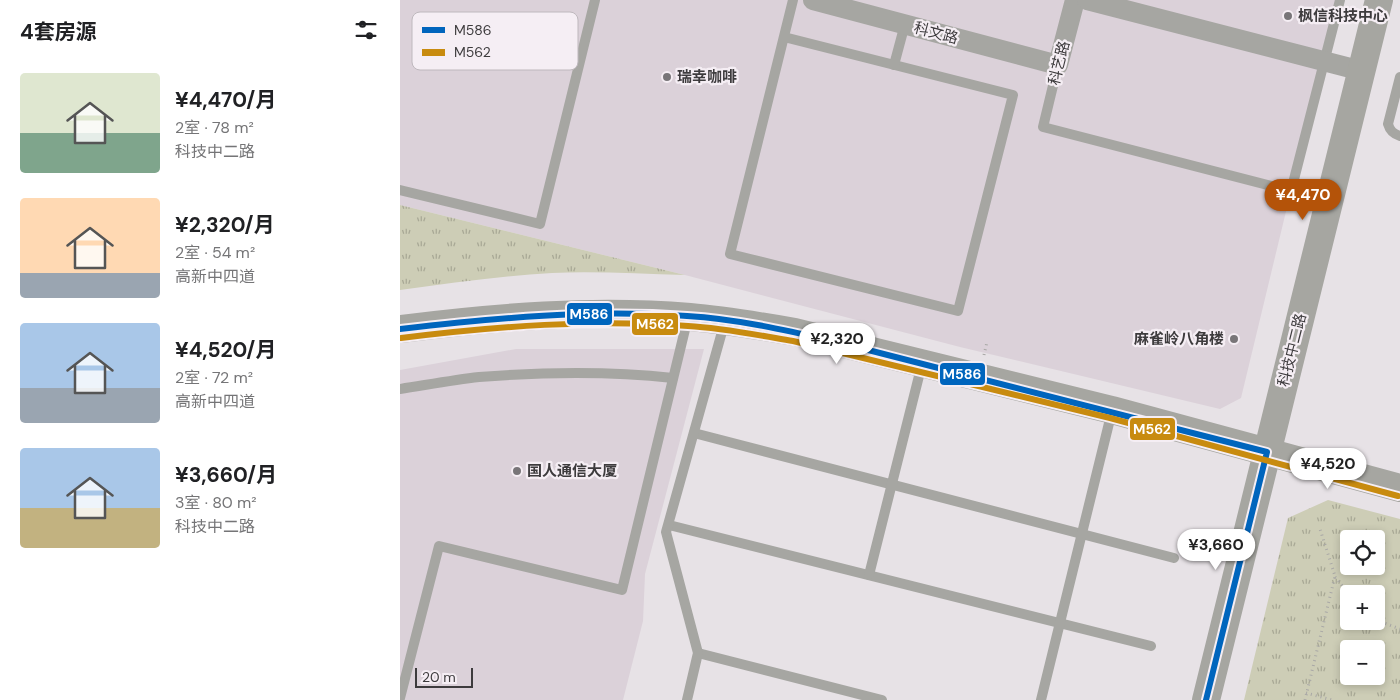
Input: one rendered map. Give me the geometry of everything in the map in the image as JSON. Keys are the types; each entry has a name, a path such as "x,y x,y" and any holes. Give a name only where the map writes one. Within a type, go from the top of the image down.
{"main road":[{"name":"科技中二路","path":"1206,700 1379,0"},
{"path":"400,329 455,322 594,314 688,316 725,320 795,332 1112,410 1400,488"}],"street":[{"name":"科文路","path":"813,0 1058,65"},
{"name":"科艺路","path":"1058,65 1075,0"},
{"path":"1087,0 1362,71"}],"lane":[{"path":"578,69 595,0"},
{"path":"784,37 1013,95 958,311 730,254 793,0"},
{"path":"1324,61 1340,0"},
{"path":"894,65 905,24"},
{"name":"科艺路","path":"1058,65 1043,127 1291,191 1324,61"},
{"path":"400,190 540,224 578,70"},
{"path":"1400,76 1388,124 1394,134 1400,136"},
{"path":"400,698 439,546 622,590 688,316"},
{"path":"687,700 698,654 666,532 725,320"},
{"path":"869,576 922,364"},
{"path":"400,389 478,378 551,373 634,374 673,378"},
{"path":"1041,700 1112,410"},
{"path":"694,433 1174,558"},
{"path":"669,525 1151,646"},
{"path":"698,654 877,699"}],"path":[{"path":"984,355 987,342"},
{"path":"1320,529 1335,576 1342,585"},
{"path":"1305,700 1335,576"},
{"path":"1385,623 1400,629"},
{"path":"1306,693 1332,700"}],"shaded area":[{"path":"400,0 1337,0 1241,398 1220,409 960,347 685,275 400,205"},
{"name":"国人通信大厦","path":"516,349 704,349 645,574 643,621 623,700 400,700 400,370"}],"green space":[{"path":"400,205 685,275 602,272 552,273 400,290"},
{"path":"1328,500 1400,519 1400,700 1244,700 1288,518"}],"transit line":[{"name":"M586","path":"400,329 471,321 579,314 651,314 743,322 833,341 1267,452 1206,700"},
{"name":"M562","path":"401,338 509,327 616,323 701,327 740,332 793,341 1110,418 1398,496"}],"place":[{"name":"枫信科技中心","path":"1288,16"},
{"name":"瑞幸咖啡","path":"667,77"},
{"name":"麻雀岭八角楼","path":"1234,339"},
{"name":"国人通信大厦","path":"517,471"}]}
